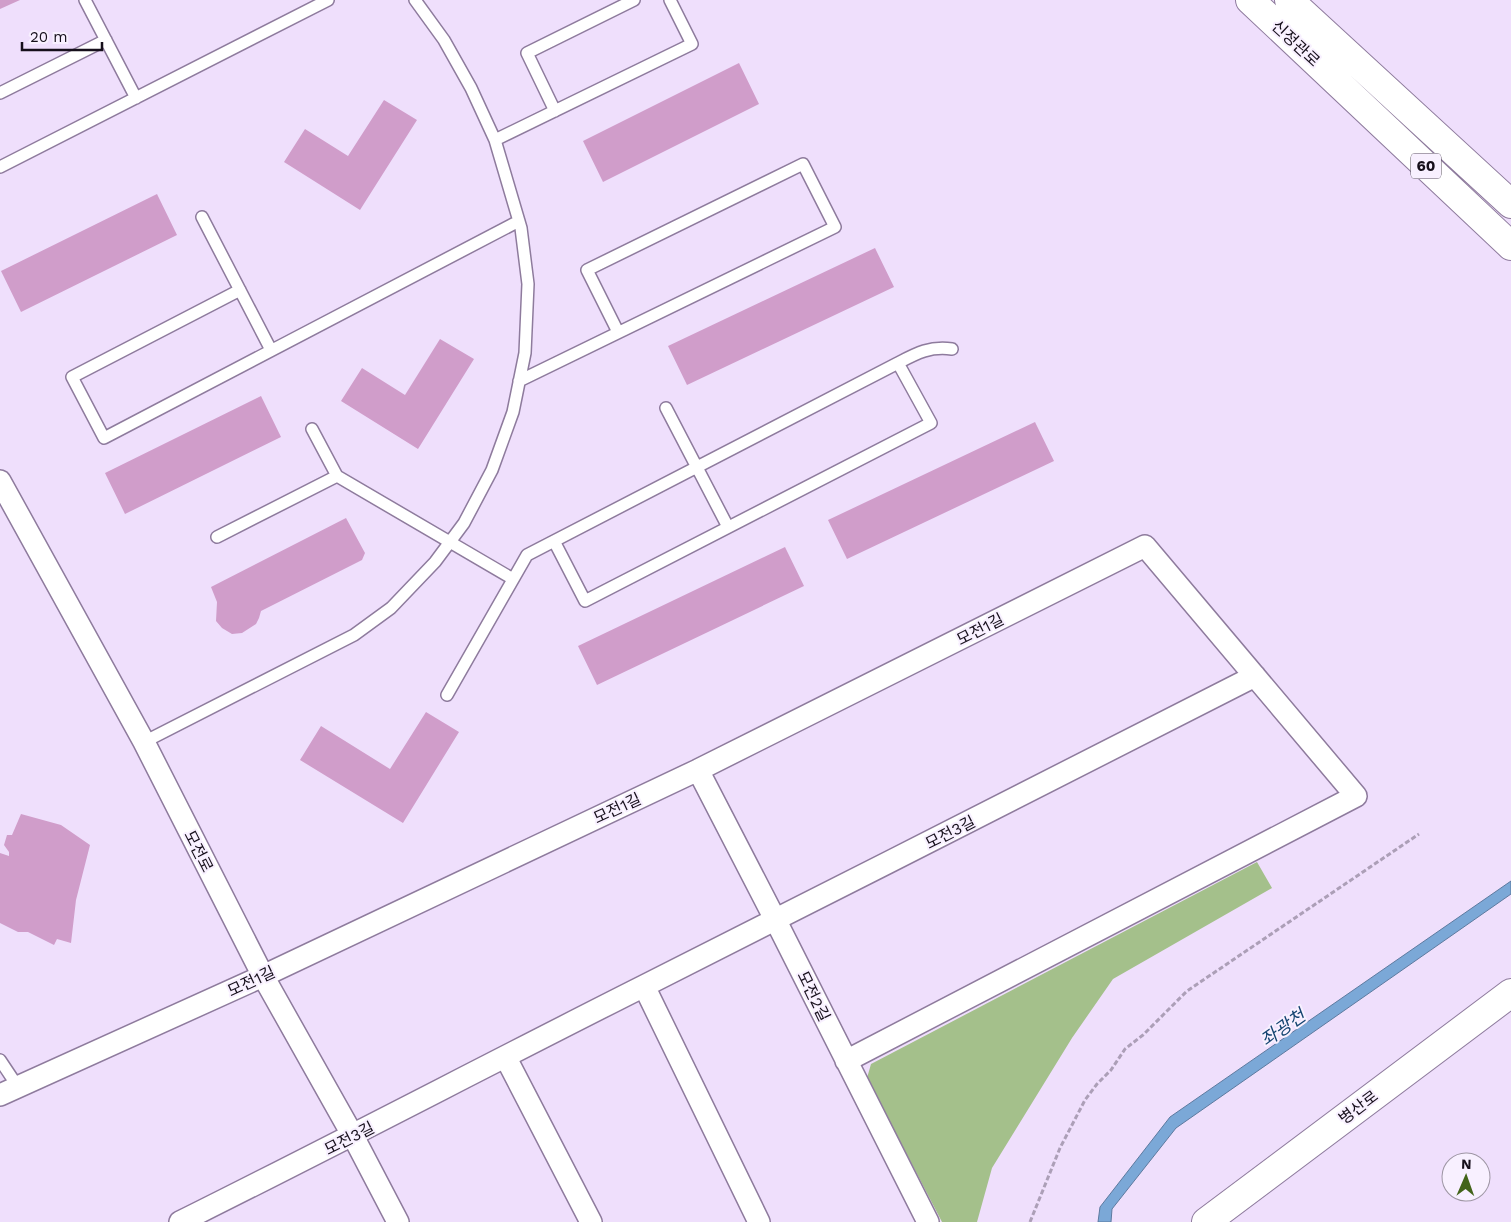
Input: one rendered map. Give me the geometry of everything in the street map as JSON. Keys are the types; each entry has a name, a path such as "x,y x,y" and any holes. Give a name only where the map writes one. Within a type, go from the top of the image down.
{"main road":[{"name":"신정관로","path":"1250,0 1511,246"},
{"name":"신정관로","path":"1288,0 1511,204"},
{"name":"병산로","path":"1206,1222 1511,993"}],"street":[{"name":"모전로","path":"0,481 144,742 263,976 353,1136 398,1222"},
{"name":"모전1길","path":"9,1091 263,976 698,770 1145,546 1356,796 846,1061"},
{"name":"모전3길","path":"188,1220 1254,676"},
{"name":"모전2길","path":"698,770 928,1222"},
{"path":"644,986 759,1222"},
{"path":"506,1058 591,1222"}],"lane":[{"path":"85,0 136,98"},
{"path":"0,167 328,0"},
{"path":"144,742 354,635 391,608 435,562 464,523 492,470 512,412 525,353 528,284 519,221 495,140 444,40 415,0"},
{"path":"556,111 527,53 634,0"},
{"path":"495,140 692,44 670,0"},
{"path":"0,93 106,40"},
{"path":"519,381 834,227 803,164 587,270 618,332"},
{"path":"202,217 271,350"},
{"path":"240,290 72,377 104,438 519,221"},
{"path":"447,695 527,555 919,352 939,347 952,349"},
{"path":"554,541 585,601 931,423 898,364"},
{"path":"666,408 728,527"},
{"path":"312,429 337,476 513,579"},
{"path":"218,537 337,476"},
{"path":"0,1060 9,1091"}],"path":[{"path":"1030,1222 1060,1148 1085,1100 1111,1070 1125,1049 1143,1035 1188,991 1419,834"}],"green space":[{"path":"1257,862 1272,888 1113,979 1072,1038 992,1168 977,1222 942,1222 867,1078 871,1064"}],"water":[{"name":"좌광천","path":"1511,881 1511,894 1176,1128 1112,1209 1111,1222 1098,1222 1100,1207 1170,1117"}],"building":[{"path":"0,0 20,0 0,9"},
{"path":"739,63 759,104 603,182 583,141"},
{"path":"384,100 417,120 360,210 284,162 305,129 348,156"},
{"path":"157,194 177,235 21,312 1,271"},
{"path":"875,248 894,287 687,385 668,346"},
{"path":"440,339 474,359 418,449 341,401 362,368 405,395"},
{"path":"261,396 281,437 125,514 105,473"},
{"path":"1035,422 1054,461 847,559 828,520"},
{"path":"346,518 365,553 362,560 261,611 256,624 242,633 232,634 222,628 216,621 217,602 211,587"},
{"path":"785,547 804,586 597,685 578,646"},
{"path":"426,712 459,732 403,823 300,760 321,726 390,769"},
{"path":"21,814 61,825 90,845 76,900 71,943 57,939 54,945 28,932 18,932 0,923 0,853 9,856 9,852 4,845 7,835 12,835"}]}
